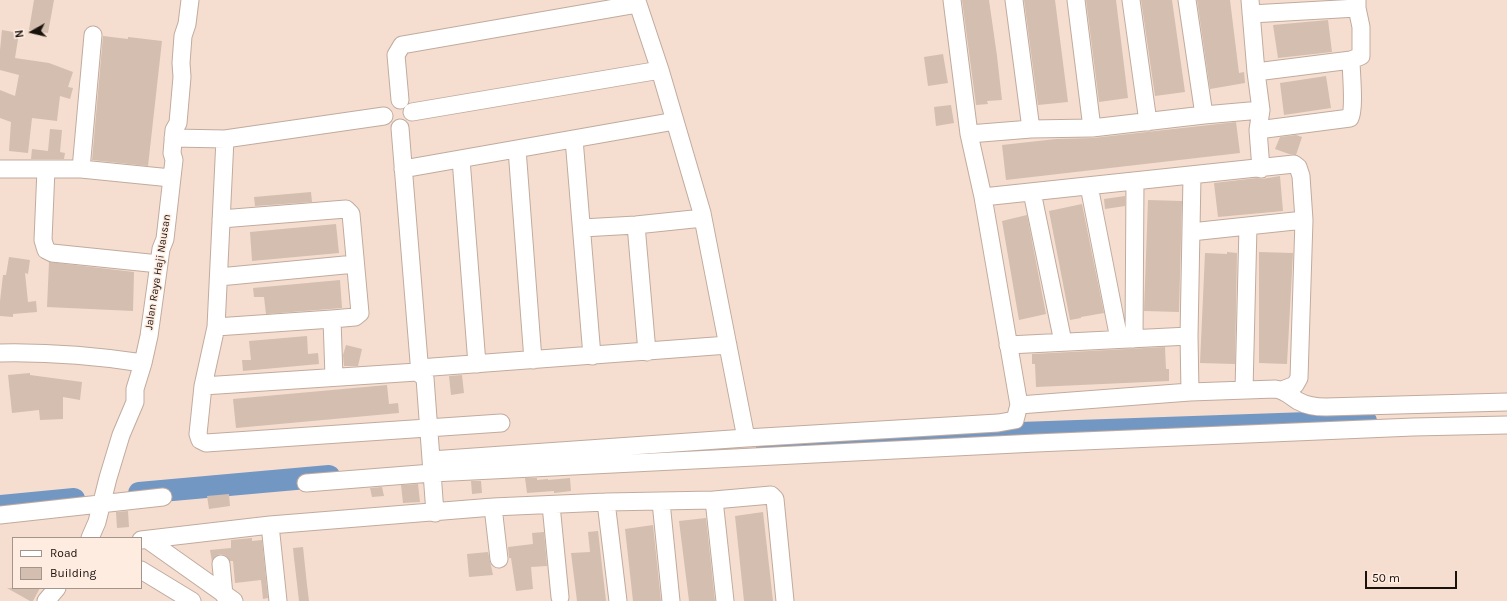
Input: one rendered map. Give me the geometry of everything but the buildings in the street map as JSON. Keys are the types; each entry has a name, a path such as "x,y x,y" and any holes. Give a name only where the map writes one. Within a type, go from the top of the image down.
{"street":[{"name":"Jalan Raya Haji Nausan","path":"90,537 97,522 121,435 135,402 135,389 149,336 161,249 165,239 174,160 172,153 173,138 174,130 178,123 182,77 181,63 183,36 187,24 190,0"},
{"path":"306,483 431,467 746,438 998,423 1015,420 1019,405 983,197 969,134 952,0"},
{"path":"1014,0 1031,129"},
{"path":"1076,0 1092,128"},
{"path":"1131,0 1148,122"},
{"path":"1187,0 1204,115"},
{"path":"400,100 396,55 402,45 638,4 660,70 703,218 746,438"},
{"path":"1256,72 1351,60 1361,56 1361,27 1357,4 1250,7 1256,72 1262,110 1258,130 1261,169"},
{"path":"81,169 93,35"},
{"path":"1258,130 1350,118 1352,114 1351,60"},
{"path":"412,112 660,70"},
{"path":"396,100 400,100 408,104 412,112 412,116 408,124 400,128 391,127 385,120 384,112 388,104 396,100"},
{"path":"969,134 1031,129 1092,128 1262,110"},
{"path":"173,138 225,139 384,116"},
{"path":"403,169 675,121"},
{"path":"400,128 419,371 425,378 434,513"},
{"path":"225,139 216,327 203,386 198,434 200,440 206,443 501,423"},
{"path":"574,139 592,356"},
{"path":"517,149 533,360"},
{"path":"462,159 477,364"},
{"path":"983,197 1261,169 1294,164 1298,167 1301,176 1304,220 1299,378 1295,385 1282,390 1190,392 1019,405"},
{"path":"0,169 81,169 171,178"},
{"path":"46,169 43,240 46,250 52,253 159,264"},
{"path":"1190,392 1189,336 1192,176"},
{"path":"1127,339 1135,181"},
{"path":"1089,186 1127,339"},
{"path":"1032,192 1063,342"},
{"path":"216,327 332,319 355,316 360,313 351,214 346,210 221,219"},
{"path":"582,228 636,225 703,218"},
{"path":"1192,232 1304,220"},
{"path":"636,225 647,352"},
{"path":"1244,390 1248,226"},
{"path":"219,277 355,264"},
{"path":"332,319 334,377"},
{"path":"1008,345 1189,336"},
{"path":"203,386 417,372 477,364 728,345"},
{"path":"0,353 53,353 107,357 143,363"},
{"path":"1282,390 1307,405 1320,407 1344,408 1507,402"},
{"path":"431,467 1413,427 1507,425"},
{"path":"145,540 270,525 434,513 493,507 606,502 714,500 766,494 774,496 775,499 785,601"},
{"path":"0,516 163,497"},
{"path":"714,500 725,601"},
{"path":"606,502 618,601"},
{"path":"661,502 671,601"},
{"path":"550,505 560,597"},
{"path":"493,507 499,560"},
{"path":"270,525 278,601"},
{"path":"145,540 229,598"},
{"path":"221,564 229,598"},
{"path":"142,571 172,596 192,601"},
{"path":"46,601 56,589"}],"waterway":[{"path":"767,448 1020,433 1366,421"},
{"path":"139,493 329,476"},
{"path":"0,506 74,499"}]}
